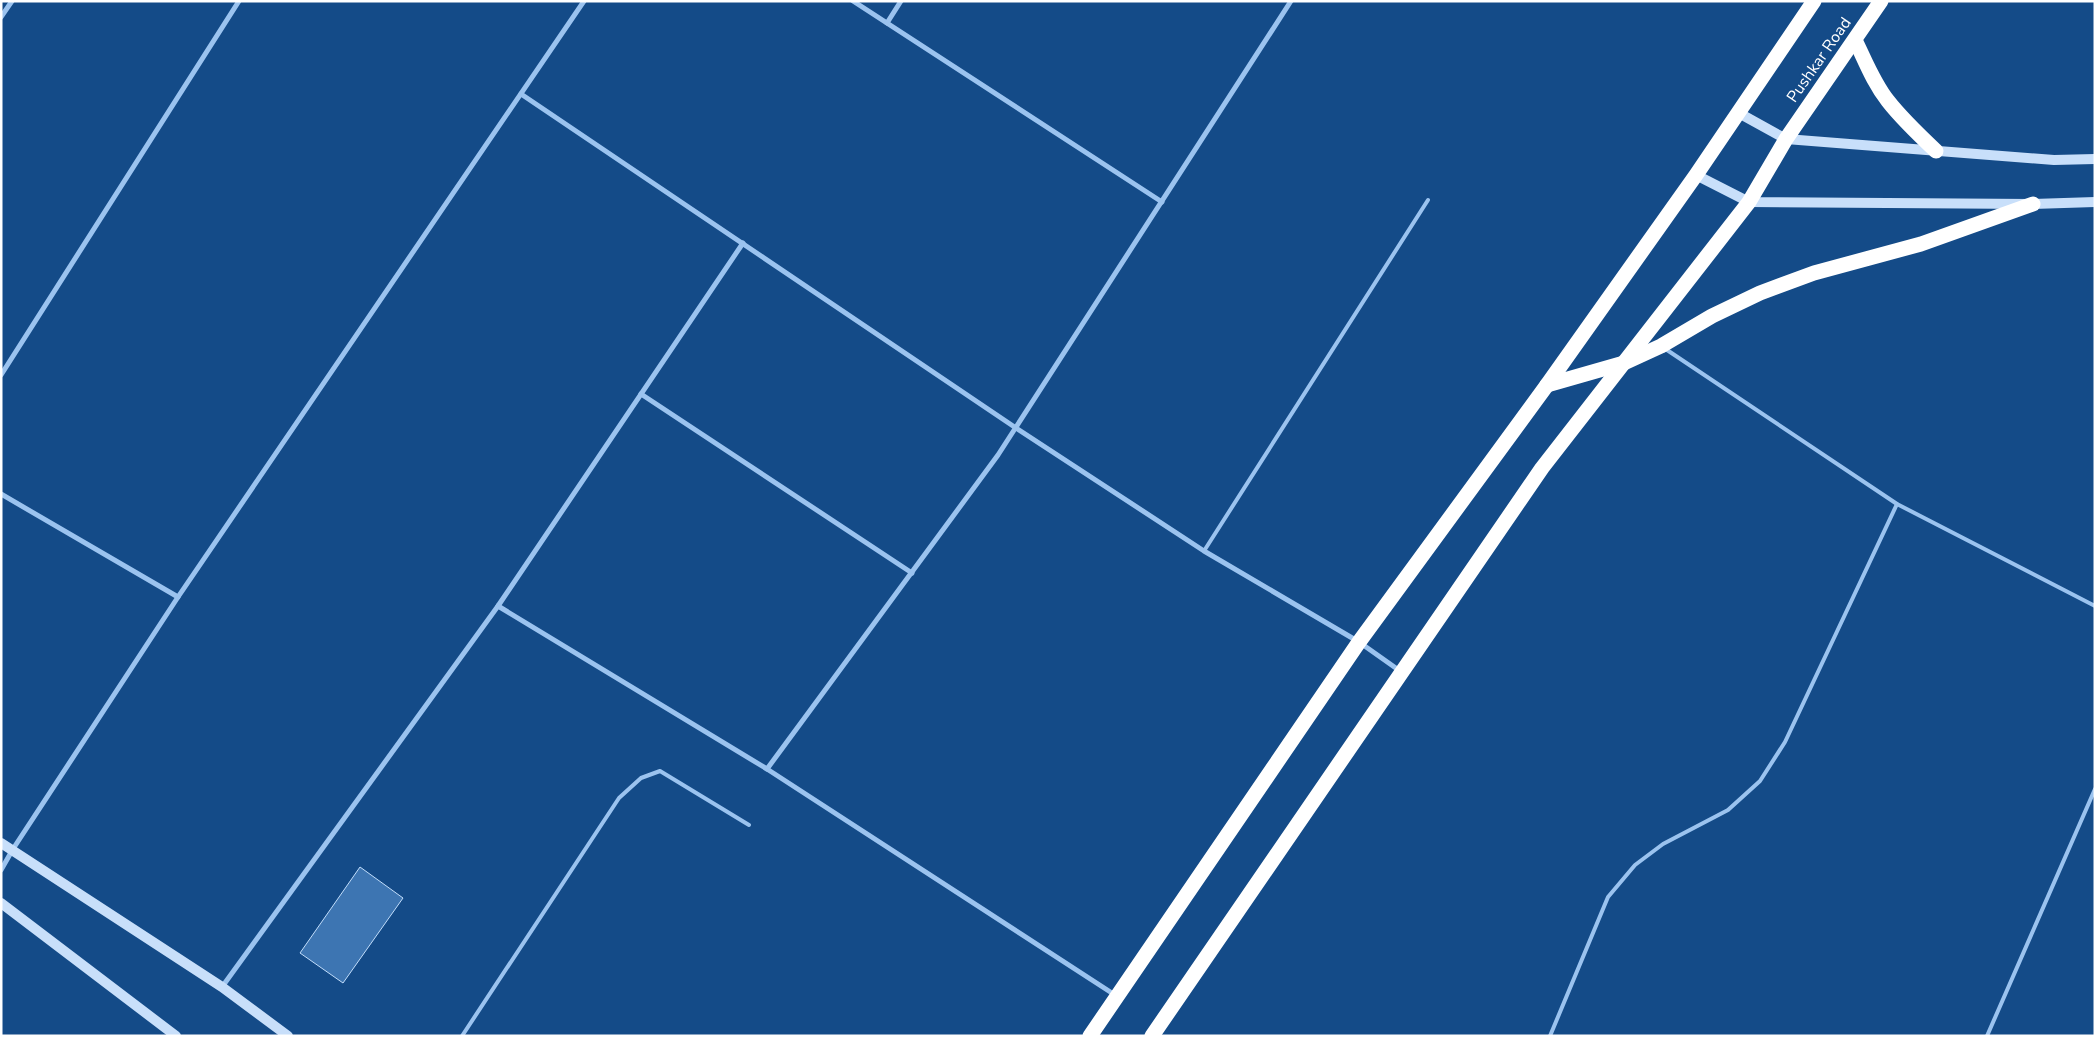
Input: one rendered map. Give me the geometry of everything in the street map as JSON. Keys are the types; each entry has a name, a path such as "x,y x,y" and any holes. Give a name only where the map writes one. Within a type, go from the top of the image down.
{"highway":[{"name":"Pushkar Road","path":"1152,1036 1542,468 1749,202 1786,139 1881,1"},
{"path":"1090,1036 1359,642 1547,385 1696,175 1810,3"},
{"path":"1855,40 1874,79 1887,100 1904,120 1936,151"},
{"path":"1547,385 1624,363 1661,346 1712,316 1760,293 1814,273 1921,244 2033,204"}],"street":[{"path":"1,16 12,1"},
{"path":"1,374 239,1"},
{"path":"1,870 178,596 584,1"},
{"path":"853,1 1162,202"},
{"path":"887,23 901,1"},
{"path":"768,769 1016,428 1292,1"},
{"path":"521,94 1016,428 1204,551 1359,642 1401,672"},
{"path":"1737,112 1786,139 2054,160 2095,159"},
{"path":"1696,175 1749,202 2033,204 2095,202"},
{"path":"222,987 498,606 743,244"},
{"path":"641,394 912,573"},
{"path":"1,494 178,596"},
{"path":"498,606 768,769 1117,996"},
{"path":"1,843 13,849 222,987 288,1036"},
{"path":"1,903 176,1036"}],"lane":[{"path":"1204,551 1428,200"},
{"path":"1661,346 1897,504 2095,606"},
{"path":"1550,1036 1608,897 1634,865 1663,844 1728,810 1760,781 1785,742 1897,504"},
{"path":"462,1036 619,798 641,778 660,771 749,825"},
{"path":"1987,1036 2095,788"}],"building":[{"path":"360,867 403,898 343,983 300,953"}]}
